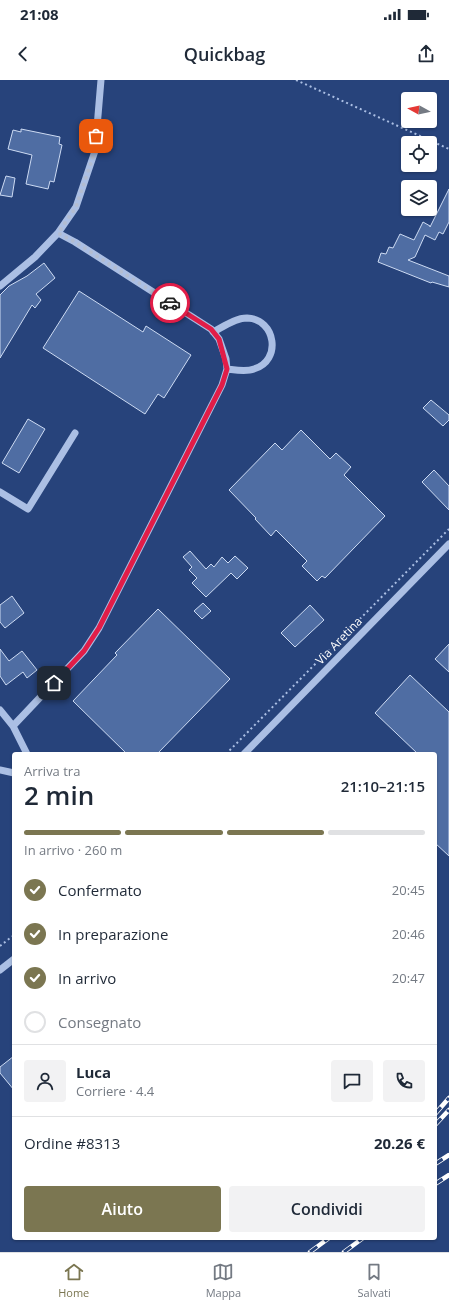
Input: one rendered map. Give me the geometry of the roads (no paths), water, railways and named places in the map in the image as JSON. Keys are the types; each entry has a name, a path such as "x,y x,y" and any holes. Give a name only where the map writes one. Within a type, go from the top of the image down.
{"street":[{"path":"0,286 35,257 58,233 76,207 95,151 101,80"},
{"path":"13,726 84,651 99,628 222,385 227,369 219,339 213,332 75,242 58,233"},
{"path":"213,332 234,321 247,318 260,322 265,326 272,338 272,352 264,364 259,368 246,371 227,369"},
{"path":"0,492 28,509 74,434"},
{"name":"Via Aretina","path":"246,752 449,544"},
{"path":"0,710 13,726 26,752"},
{"path":"0,770 12,773"},
{"path":"0,970 12,961"}],"railway":[{"path":"437,1112 449,1098"},
{"path":"437,1123 449,1110"},
{"path":"437,1163 449,1155"},
{"path":"437,1183 449,1175"},
{"path":"310,1252 326,1240"},
{"path":"344,1252 360,1240"}]}
